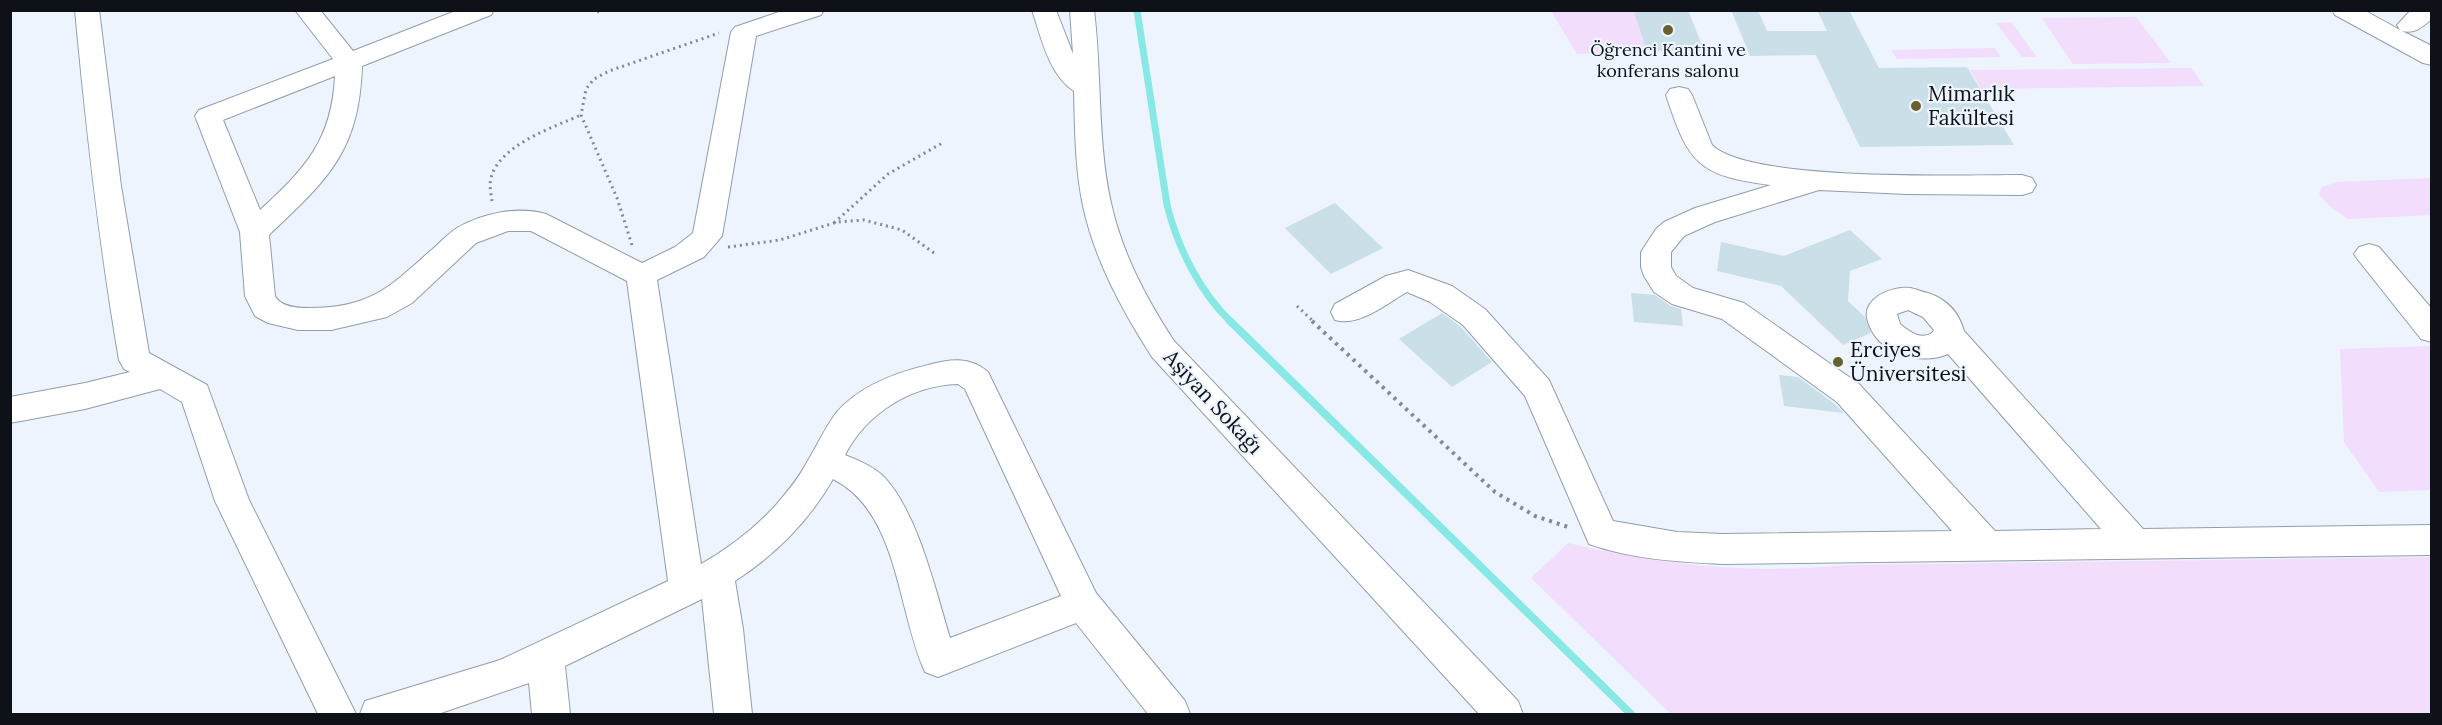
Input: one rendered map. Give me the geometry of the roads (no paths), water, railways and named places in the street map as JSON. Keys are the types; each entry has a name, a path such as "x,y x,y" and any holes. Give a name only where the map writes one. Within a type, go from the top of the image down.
{"street":[{"path":"87,10 103,167 121,290 135,360 196,394 232,501 337,714"},
{"path":"254,232 318,171 328,155 343,120 349,62 307,10"},
{"path":"482,10 207,116 254,232 262,302 272,312 279,315 314,320 362,314 389,303 411,287 455,244 478,230 508,221 536,221 641,275"},
{"path":"641,275 698,248 708,231 744,32 812,10"},
{"path":"1044,10 1070,74 1078,83 1087,87"},
{"name":"Aşiyan Sokağı","path":"1082,10 1093,180 1098,212 1118,270 1152,332 1163,349 1503,714"},
{"path":"2344,10 2432,57"},
{"path":"2382,10 2418,18 2432,37"},
{"path":"1679,95 1698,145 1708,157 1736,170 1819,180 2022,185"},
{"path":"1819,180 1705,215 1674,228 1656,252 1656,267 1659,276 1665,284 1683,296 1733,311 1848,393 1986,545"},
{"path":"2369,254 2432,331"},
{"path":"641,275 701,583 725,629 733,714"},
{"path":"1346,312 1397,284 1408,281 1416,282 1441,294 1474,317 1538,389 1601,534 1677,547 1723,549 2432,540"},
{"path":"1948,334 2135,544"},
{"path":"379,714 511,672 701,583 765,539 785,518 804,496 849,421 875,399 890,390 927,377 957,371 972,376 977,381 1083,604 1171,714"},
{"path":"10,410 85,396 163,376"},
{"path":"825,461 850,472 871,486 890,512 938,660 1083,604"},
{"path":"545,656 550,714"}],"waterway":[{"path":"1137,10 1167,205 1177,237 1191,268 1209,297 1231,322"},
{"path":"1231,322 1631,714"}],"place":[{"name":"Öğrenci Kantini ve konferans salonu","path":"1668,30"},
{"name":"Mimarlık Fakültesi","path":"1916,106"},
{"name":"Erciyes Üniversitesi","path":"1838,362"}]}
